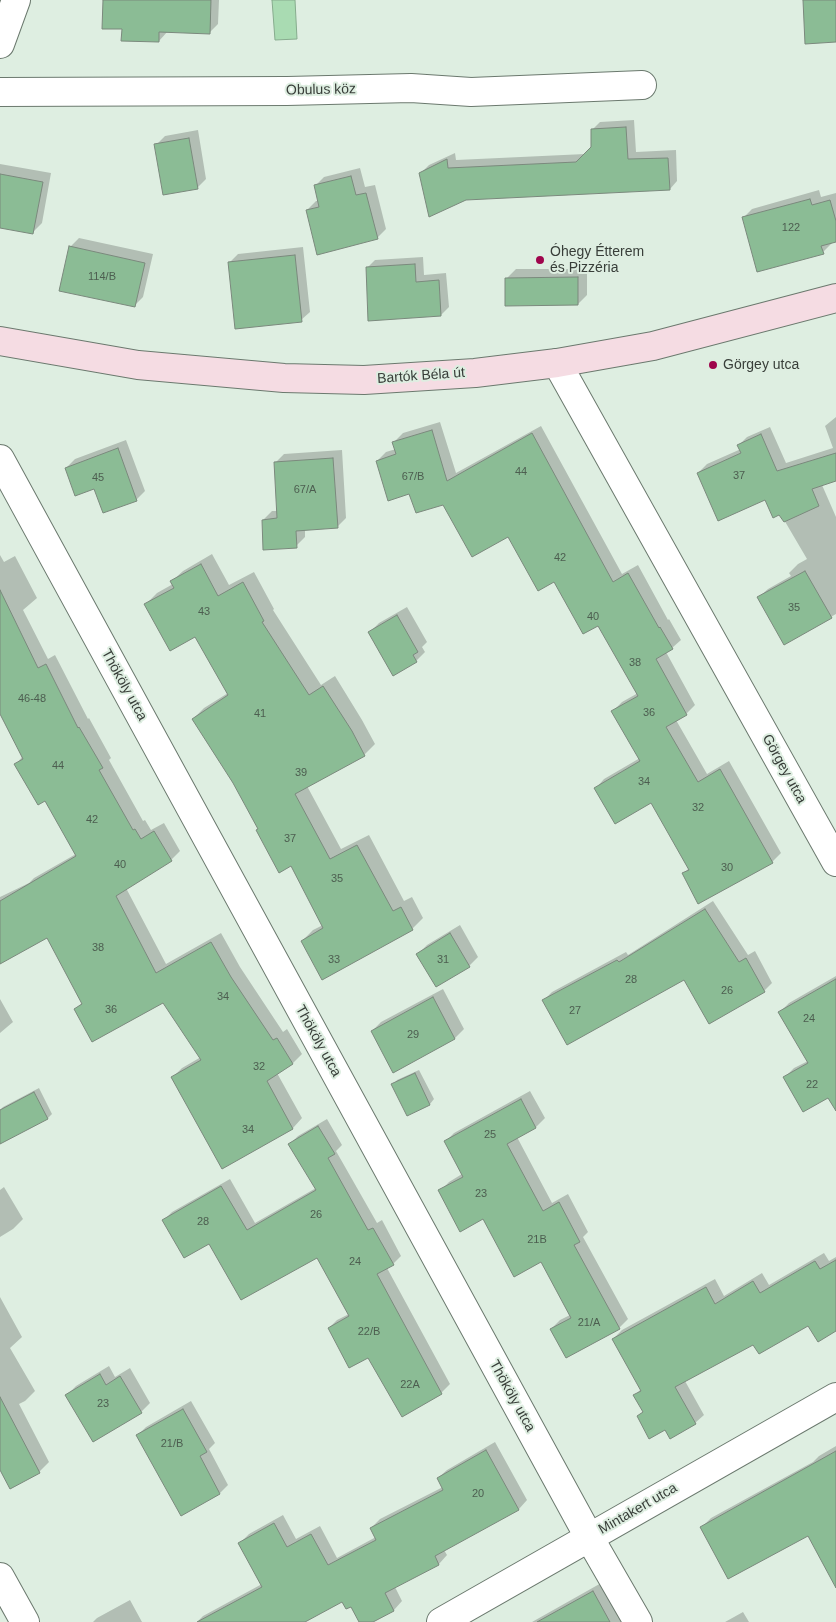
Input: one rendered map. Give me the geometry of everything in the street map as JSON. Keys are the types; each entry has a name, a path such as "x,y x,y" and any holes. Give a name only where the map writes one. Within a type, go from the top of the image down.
{"street":[{"path":"0,44 16,0"},
{"name":"Obulus köz","path":"0,92 277,91 411,88 471,92 642,84"},
{"name":"Bartók Béla út","path":"0,341 138,365 284,378 364,380 475,373 557,363 653,346 836,298"},
{"name":"Görgey utca","path":"557,363 836,862"},
{"name":"Thököly utca","path":"0,459 589,1537 638,1622"},
{"name":"Mintakert utca","path":"441,1622 836,1397"},
{"path":"0,1577 25,1622"}],"shaded area":[{"path":"272,0 295,0 297,39 275,40"}],"building":[{"path":"103,0 211,0 210,34 159,32 159,42 121,41 122,29 102,29"},
{"path":"803,0 836,0 836,42 805,44"},
{"path":"626,127 628,159 668,158 670,190 466,200 429,217 419,173 447,159 448,168 576,162 591,147 591,129"},
{"path":"189,138 198,189 163,195 154,144"},
{"path":"0,174 43,182 33,234 0,228"},
{"path":"351,176 356,195 366,193 378,239 317,255 306,210 319,207 314,185"},
{"path":"810,199 812,205 830,200 836,221 836,242 821,246 824,254 757,272 742,217"},
{"path":"69,246 145,263 135,307 59,291"},
{"path":"295,255 302,322 235,329 228,262"},
{"path":"415,264 416,282 439,280 441,316 368,321 366,267"},
{"name":"Óhegy Étterem és Pizzéria","path":"578,277 578,305 505,306 505,278"},
{"path":"432,430 447,481 532,433 613,582 628,573 673,649 656,659 687,715 666,727 698,782 720,769 773,863 698,904 682,873 689,870 651,803 615,824 594,788 640,761 611,711 638,696 598,626 583,634 554,582 538,591 508,537 472,557 443,505 416,513 409,494 388,501 376,461 396,454 392,442"},
{"path":"761,434 777,471 836,453 836,481 812,489 819,506 784,522 779,515 773,518 765,500 718,521 697,473 741,453 737,445"},
{"path":"118,448 137,501 103,513 94,489 75,496 65,468"},
{"path":"333,458 338,528 296,531 297,548 263,550 262,520 277,518 274,462"},
{"path":"201,564 218,596 243,582 264,621 262,622 309,695 323,686 352,731 365,756 295,794 330,859 357,845 393,911 401,907 413,930 322,980 301,941 323,928 291,866 279,873 233,783 192,719 228,695 195,637 170,651 144,604 174,588 170,581"},
{"path":"805,571 832,618 784,645 757,597"},
{"path":"0,590 38,668 46,664 78,728 103,768 99,770 133,830 135,829 141,839 154,831 172,861 116,896 156,973 211,942 231,977 273,1040 277,1038 293,1064 267,1081 293,1129 222,1169 171,1077 201,1060 163,1003 92,1042 74,1009 82,1004 47,938 0,964 0,901 76,856 45,801 38,805 14,764 23,759 0,714"},
{"path":"397,615 418,652 413,655 417,662 393,676 368,632"},
{"path":"705,909 739,962 746,958 765,992 709,1024 684,980 567,1045 542,1000 617,960 619,962"},
{"path":"450,933 470,967 436,987 416,954"},
{"path":"836,979 836,1111 828,1098 803,1112 783,1077 808,1063 778,1012"},
{"path":"433,997 455,1039 393,1073 371,1031"},
{"path":"415,1073 430,1105 407,1116 391,1084"},
{"path":"34,1092 48,1119 0,1144 0,1110"},
{"path":"521,1099 536,1128 507,1144 543,1211 559,1202 580,1242 574,1245 620,1329 566,1358 550,1329 571,1318 541,1262 514,1277 483,1219 460,1232 438,1190 463,1177 444,1141"},
{"path":"318,1126 335,1154 328,1158 368,1230 373,1228 394,1265 377,1274 442,1394 402,1417 368,1358 349,1368 328,1328 349,1316 317,1258 241,1300 209,1244 184,1258 162,1220 221,1186 247,1230 316,1190 288,1144"},
{"path":"836,1260 836,1331 818,1342 808,1326 759,1354 753,1345 675,1387 696,1424 670,1439 665,1430 649,1439 637,1416 643,1412 633,1395 641,1391 612,1339 706,1287 715,1304 753,1281 760,1293 815,1261 820,1269"},
{"path":"100,1374 106,1385 120,1376 142,1413 93,1442 65,1395"},
{"path":"0,1397 40,1473 10,1489 0,1470"},
{"path":"183,1409 207,1452 200,1456 220,1494 181,1516 136,1435"},
{"path":"486,1450 519,1510 435,1556 439,1565 385,1593 394,1611 373,1622 359,1622 351,1607 346,1609 342,1602 305,1622 197,1622 262,1587 238,1543 274,1523 287,1547 311,1534 328,1565 376,1540 370,1528 443,1490 437,1478"},
{"path":"836,1451 836,1588 808,1536 728,1579 700,1527"},
{"path":"593,1591 610,1622 537,1622"}],"place":[{"name":"Óhegy Étterem és Pizzéria","path":"540,260"},
{"name":"Görgey utca","path":"713,365"}]}
